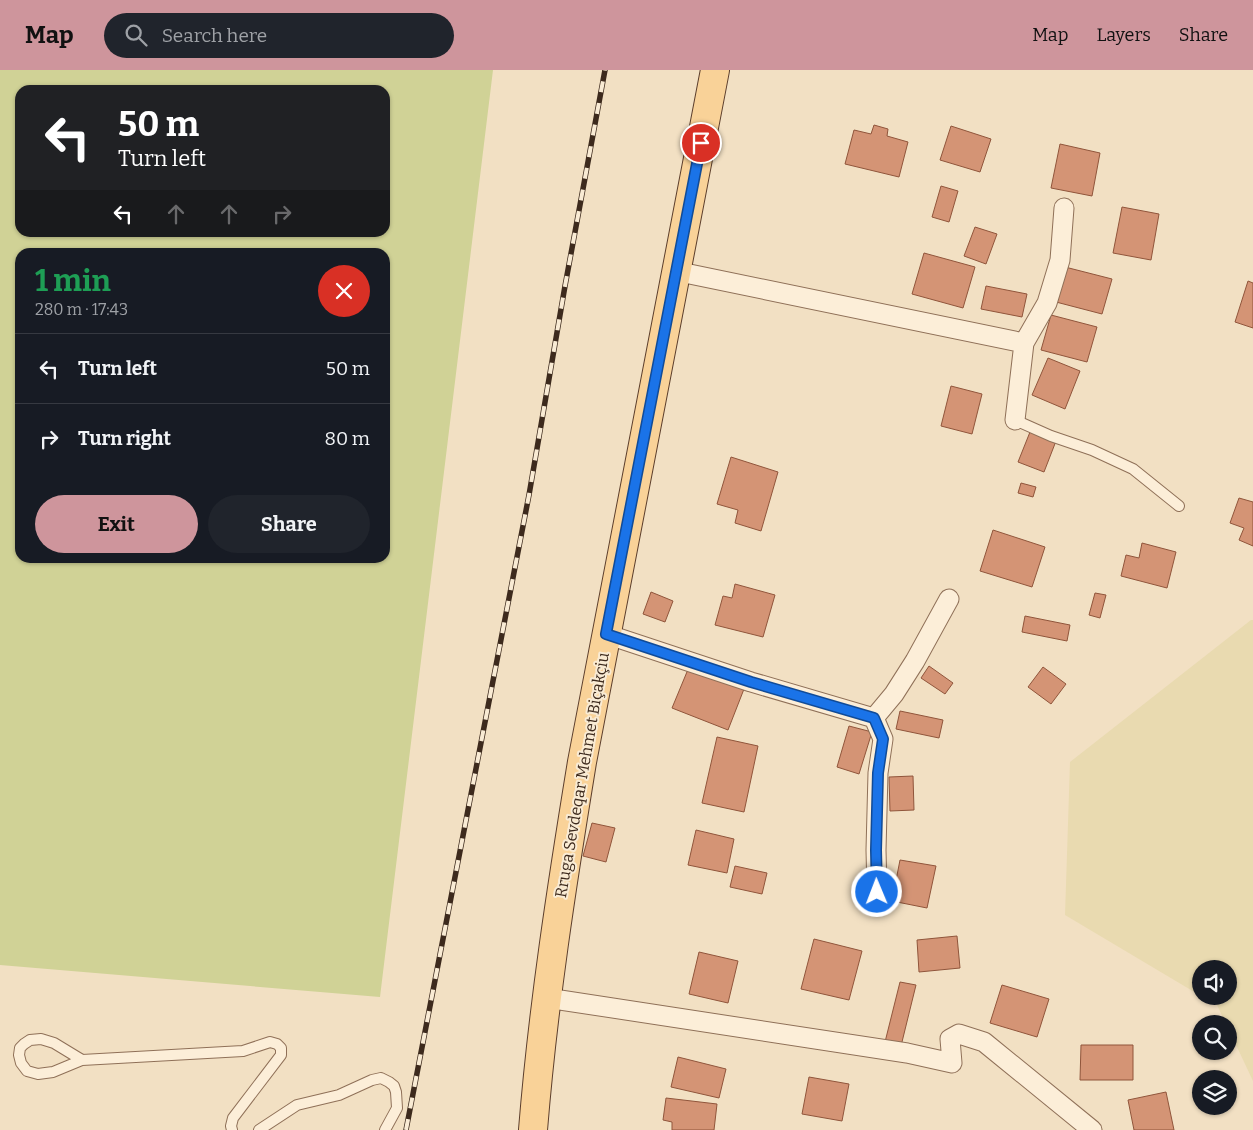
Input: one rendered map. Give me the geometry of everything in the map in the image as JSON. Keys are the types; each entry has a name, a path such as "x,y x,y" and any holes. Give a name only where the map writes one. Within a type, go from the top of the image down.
{"main road":[{"name":"Rruga Sevdeqar Mehmet Biçakçiu","path":"533,1130 547,998 564,872 582,762 715,70"}],"street":[{"path":"1015,420 1024,343 1046,303 1055,277 1060,260 1064,208"},
{"path":"676,271 1024,343"},
{"path":"874,718 894,694 933,630 949,599"},
{"path":"606,634 751,682 874,718"},
{"path":"874,718 883,739 878,773 877,892"},
{"path":"547,998 907,1054 952,1063 950,1039 959,1034 984,1042 1092,1130"}],"lane":[{"path":"1015,420 1051,436 1092,450 1133,469 1179,506"},
{"path":"82,1060 54,1043 41,1039 30,1040 20,1048 19,1055 21,1063 27,1072 38,1074 53,1072 82,1060 243,1051 270,1042 277,1044 281,1048 281,1055 233,1118 232,1130"},
{"path":"259,1130 297,1105 339,1095 372,1080 382,1078 394,1086 397,1108 385,1130"}],"shaded area":[{"path":"1253,620 1253,1081 1237,1047 1237,1015 1222,1015 1217,1005 1237,1005 1237,960 1192,960 1192,991 1065,915 1070,762"}],"green space":[{"path":"0,70 493,70 380,997 0,965"}],"building":[{"path":"874,125 888,129 887,136 908,142 899,177 845,164 854,130 871,134"},
{"path":"951,126 991,139 980,172 940,160"},
{"path":"1060,144 1100,153 1092,196 1051,188"},
{"path":"941,186 958,191 949,222 932,217"},
{"path":"1122,207 1159,214 1151,260 1113,253"},
{"path":"975,227 997,234 986,264 964,256"},
{"path":"924,253 975,267 963,308 912,294"},
{"path":"1065,267 1112,279 1102,314 1056,302"},
{"path":"1248,281 1253,283 1253,328 1235,322"},
{"path":"986,286 1027,294 1022,317 981,309"},
{"path":"1051,315 1097,327 1087,362 1041,350"},
{"path":"1048,358 1080,371 1065,409 1032,395"},
{"path":"951,386 982,394 972,434 941,426"},
{"path":"1030,432 1056,441 1044,472 1018,462"},
{"path":"731,457 778,472 761,531 735,523 738,510 717,504"},
{"path":"1021,483 1036,487 1033,497 1018,493"},
{"path":"1239,498 1253,502 1253,546 1239,540 1244,528 1230,523"},
{"path":"993,530 1045,547 1032,587 980,571"},
{"path":"1142,543 1176,552 1167,588 1121,576 1126,555 1139,558"},
{"path":"735,584 775,595 763,637 715,625 723,596 732,598"},
{"path":"651,592 673,601 665,622 643,614"},
{"path":"1095,593 1106,595 1100,618 1089,615"},
{"path":"1025,616 1070,625 1067,641 1022,632"},
{"path":"929,666 953,683 945,694 921,678"},
{"path":"689,667 744,689 728,730 672,708"},
{"path":"1043,667 1066,684 1051,704 1028,687"},
{"path":"900,711 943,720 939,738 896,729"},
{"path":"849,726 872,732 859,774 837,767"},
{"path":"717,737 758,746 744,812 702,803"},
{"path":"913,776 914,810 890,811 889,777"},
{"path":"592,823 615,828 606,862 583,856"},
{"path":"696,830 734,839 727,873 688,865"},
{"path":"900,860 936,866 927,908 892,901"},
{"path":"735,866 767,873 762,894 730,887"},
{"path":"957,936 960,968 919,972 917,940"},
{"path":"814,939 862,951 849,1000 801,989"},
{"path":"699,952 738,961 728,1003 689,994"},
{"path":"900,982 916,985 901,1046 885,1042"},
{"path":"1002,985 1049,999 1037,1037 990,1023"},
{"path":"1081,1045 1133,1045 1133,1080 1080,1080"},
{"path":"678,1057 726,1069 719,1098 671,1087"},
{"path":"809,1077 849,1084 842,1121 802,1114"},
{"path":"1166,1092 1174,1130 1134,1130 1128,1100"},
{"path":"666,1098 717,1104 714,1130 672,1130 672,1122 663,1120"}],"railway":[{"path":"406,1130 529,495 605,70"}],"route":[{"path":"701,143 606,634 751,682 874,718 883,739 878,773 877,892"}]}
